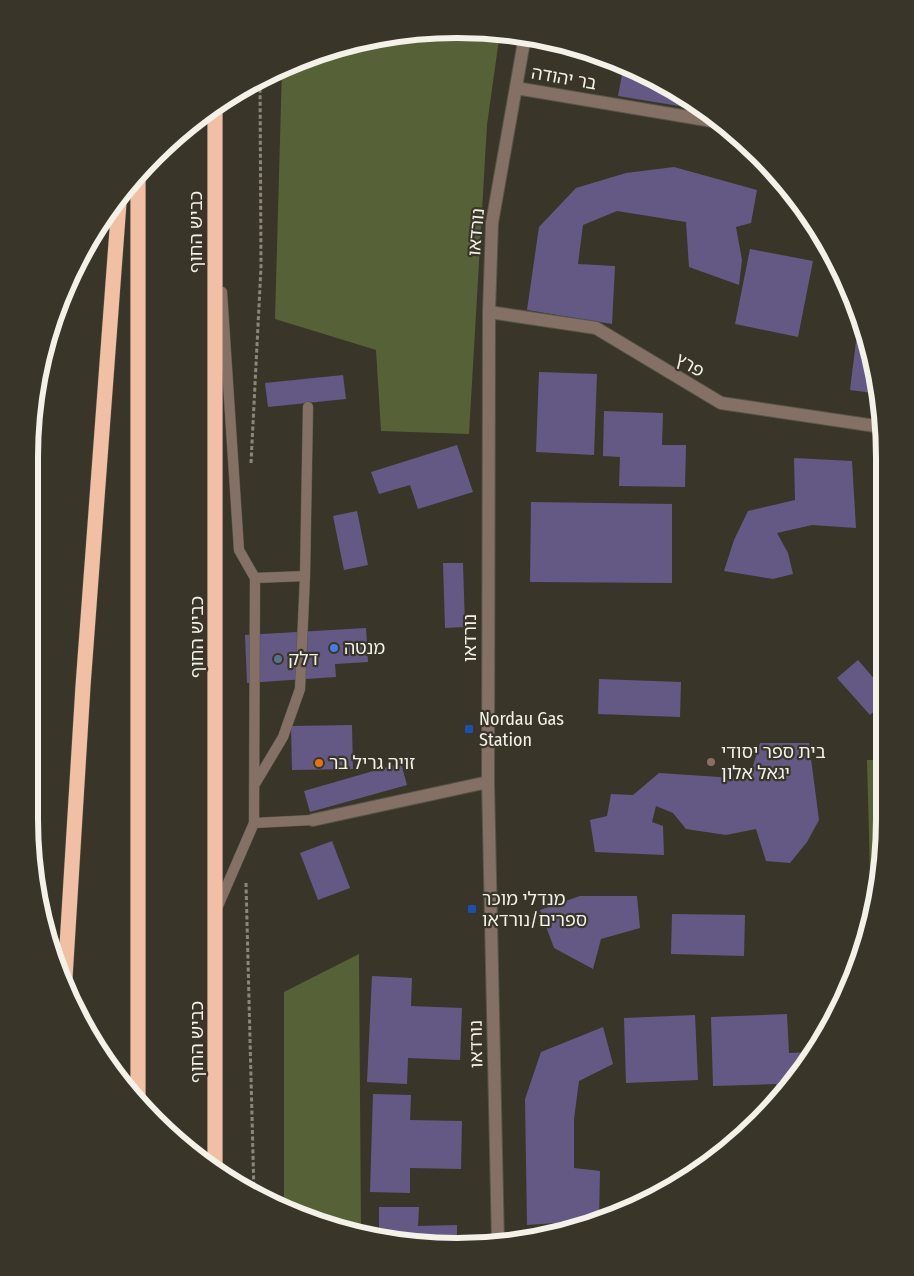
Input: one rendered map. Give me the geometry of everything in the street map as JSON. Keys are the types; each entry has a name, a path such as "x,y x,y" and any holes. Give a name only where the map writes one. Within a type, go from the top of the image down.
{"highway":[{"name":"כביש החוף","path":"215,115 216,1162"},
{"path":"138,185 138,1091"},
{"path":"66,970 83,686 119,210"}],"street":[{"name":"נורדאו","path":"498,1237 488,782 488,312 492,223 524,43"},
{"name":"בר יהודה","path":"516,88 708,121"},
{"name":"פרץ","path":"488,312 596,328 721,403 876,426"},
{"path":"313,820 488,782"}],"lane":[{"path":"215,199 239,550 255,578 254,822 215,911"},
{"path":"254,786 283,737 300,689 305,576 308,407"},
{"path":"255,578 305,576"},
{"path":"254,822 313,820"}],"green space":[{"path":"430,38 499,40 487,125 469,434 381,431 376,350 275,319 282,76 296,69 348,52 402,41"},
{"path":"867,760 876,760 876,846 873,873 870,873"},
{"path":"359,954 361,1227 322,1216 284,1201 284,992"}],"building":[{"path":"623,71 685,105 685,107 618,96"},
{"path":"674,167 757,190 751,223 736,227 742,260 739,285 689,267 686,222 617,211 583,225 578,264 615,266 612,324 527,310 539,227 576,188 626,173"},
{"path":"750,249 813,261 798,337 735,324"},
{"path":"857,332 871,393 850,390"},
{"path":"539,372 597,374 594,455 536,452"},
{"path":"343,375 346,399 268,407 265,383"},
{"path":"604,411 663,413 662,445 686,445 685,487 619,486 620,457 603,456"},
{"path":"457,445 473,492 418,509 410,485 379,494 371,472"},
{"path":"794,458 852,461 856,528 812,525 777,533 788,553 793,574 773,579 724,571 734,540 748,511 795,500"},
{"path":"531,502 672,504 672,583 530,582"},
{"path":"357,511 368,565 344,570 333,516"},
{"path":"443,563 463,563 465,627 445,628"},
{"path":"366,628 368,662 335,664 336,677 247,683 245,635"},
{"path":"858,660 876,681 876,709 870,715 837,678"},
{"path":"599,679 681,682 680,717 598,714"},
{"path":"352,725 353,769 292,770 291,726"},
{"path":"760,743 809,743 819,820 807,842 790,863 766,861 756,829 726,835 686,829 673,813 656,806 652,822 663,826 664,855 595,852 590,820 607,816 611,794 633,795 659,773 749,779"},
{"path":"401,763 407,785 310,812 304,791"},
{"path":"332,841 350,888 318,900 300,853"},
{"path":"580,896 637,896 640,928 601,939 593,969 554,948 540,910"},
{"path":"672,914 745,915 744,956 671,954"},
{"path":"372,976 412,978 411,1006 462,1008 460,1060 408,1058 407,1084 367,1082"},
{"path":"787,1014 789,1053 806,1052 776,1091 776,1084 713,1086 711,1017"},
{"path":"695,1015 698,1080 626,1083 624,1018"},
{"path":"603,1027 613,1064 579,1081 574,1119 574,1168 600,1171 599,1214 573,1222 527,1225 525,1099 541,1052"},
{"path":"373,1094 411,1095 410,1120 462,1121 461,1169 410,1168 410,1193 370,1192"},
{"path":"379,1207 419,1207 418,1226 457,1225 457,1238 430,1238 379,1231"}],"place":[{"name":"מנטה","path":"334,648"},
{"name":"דלק","path":"278,659"},
{"name":"Nordau Gas Station","path":"469,729"},
{"name":"בית ספר יסודי יגאל אלון","path":"711,762"},
{"name":"זויה גריל בר","path":"319,763"},
{"name":"מנדלי מוכר ספרים/נורדאו","path":"472,909"}]}
